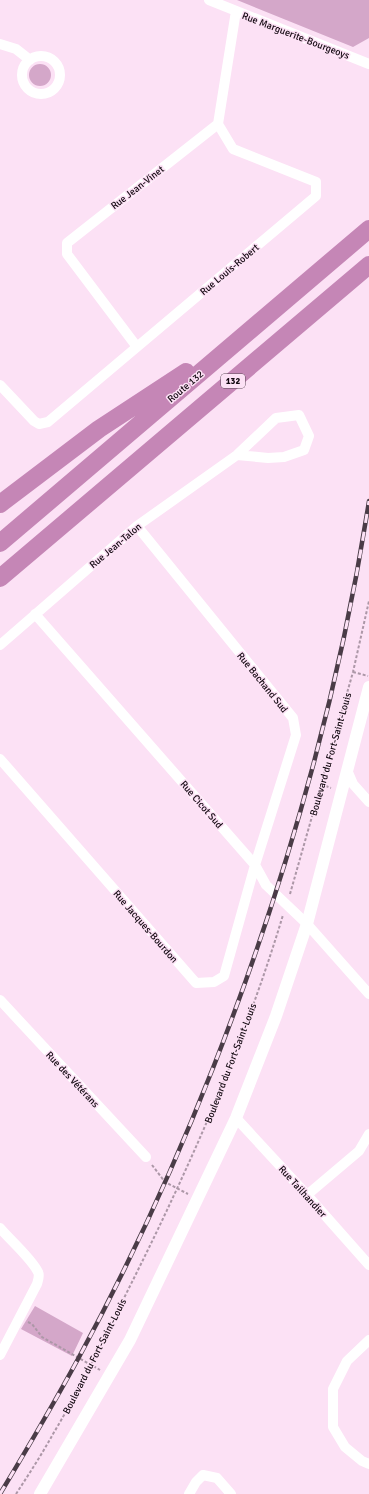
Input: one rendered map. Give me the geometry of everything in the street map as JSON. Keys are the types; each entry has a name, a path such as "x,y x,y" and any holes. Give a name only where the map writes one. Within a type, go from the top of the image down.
{"highway":[{"name":"Route 132","path":"0,543 369,229"},
{"name":"132","path":"0,578 369,265"},
{"path":"0,504 98,429 246,334"}],"street":[{"name":"Rue Marguerite-Bourgeoys","path":"209,0 365,62 369,53"},
{"path":"218,124 236,11"},
{"path":"0,44 21,52 30,60"},
{"name":"Rue Jean-Vinet","path":"137,347 67,254 67,243 218,124"},
{"name":"Rue Louis-Robert","path":"0,385 34,421 40,424 48,422 316,196 316,182 233,149 218,124"},
{"name":"Rue Jean-Talon","path":"0,645 137,526 237,455 276,418 299,415 309,436 304,450 284,457 268,458 237,455"},
{"name":"Rue Bachand Sud","path":"137,526 293,718 296,735 255,865"},
{"name":"Rue Cicot Sud","path":"35,614 255,865 266,885 286,906 307,924 369,994"},
{"name":"Boulevard du Fort-Saint-Louis","path":"40,1494 130,1340 236,1118 276,1016 307,924 369,687"},
{"name":"Rue Jacques-Bourdon","path":"0,759 196,983 214,982 224,976 255,865"},
{"path":"347,770 353,784 369,802"},
{"name":"Rue des Vétérans","path":"0,1000 146,1157"},
{"name":"Rue Tailhandier","path":"236,1118 369,1265"},
{"path":"307,1195 358,1151 369,1134"},
{"path":"0,1228 30,1261 38,1272 39,1278 0,1355"},
{"path":"369,1340 347,1361 333,1389 333,1427 345,1447 362,1461 369,1464"},
{"path":"189,1494 196,1482 203,1475 216,1478 231,1494"}],"path":[{"name":"Boulevard du Fort-Saint-Louis","path":"16,1494 54,1434 91,1365 178,1189 212,1112 254,1002 286,906 354,672 369,601"},
{"path":"354,672 369,676"},
{"path":"146,1157 165,1182 198,1200"},
{"path":"20,1317 32,1324 42,1337 109,1376"}],"shaded area":[{"path":"237,0 369,0 369,38 353,47"},
{"path":"36,64 44,64 51,71 51,79 44,86 36,86 29,79 29,71"},
{"path":"35,1306 83,1333 72,1356 21,1329"}],"railway":[{"path":"0,1494 78,1359 133,1252 183,1142 239,999 264,929 307,789 342,646 357,574 369,501"}]}
